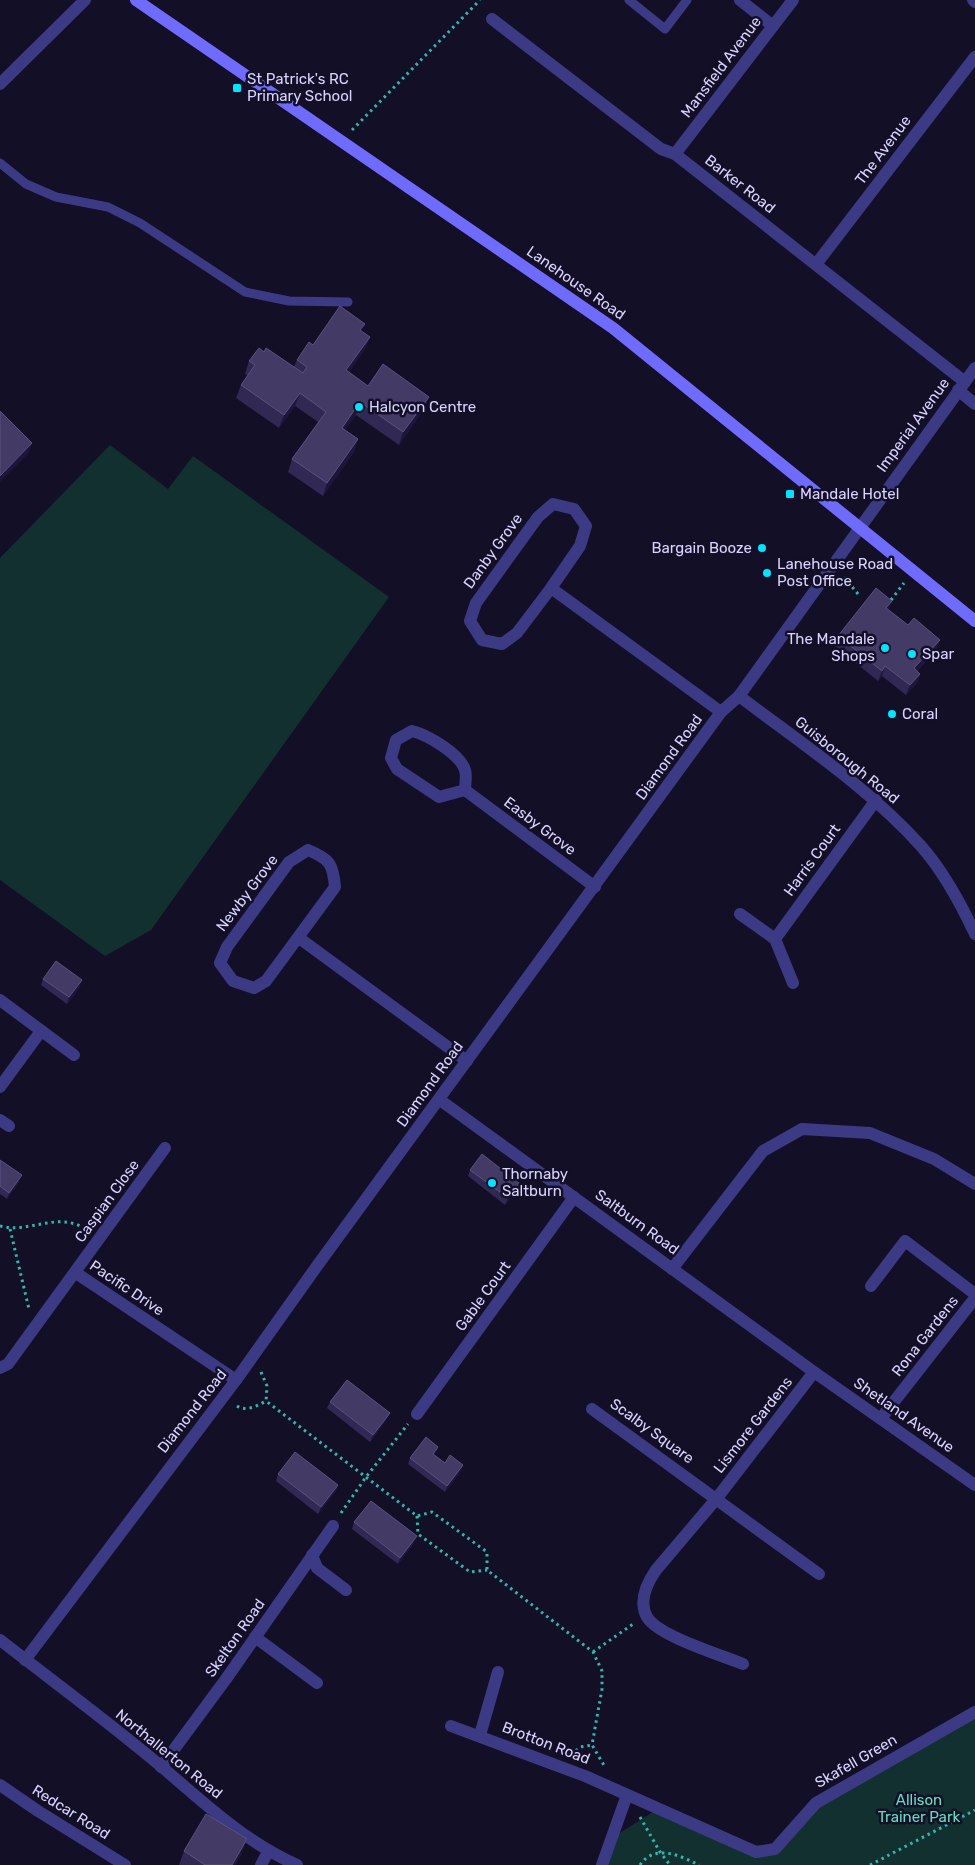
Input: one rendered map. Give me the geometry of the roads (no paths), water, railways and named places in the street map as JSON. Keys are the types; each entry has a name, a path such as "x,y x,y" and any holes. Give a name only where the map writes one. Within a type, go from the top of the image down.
{"street":[{"path":"0,84 85,0"},
{"name":"Lanehouse Road","path":"136,0 612,328 975,621"},
{"path":"740,0 773,26"},
{"name":"Mansfield Avenue","path":"675,154 793,0"},
{"name":"Barker Road","path":"492,19 660,149 675,154 817,263 961,386 975,404"},
{"name":"The Avenue","path":"817,263 975,56"},
{"name":"Imperial Avenue","path":"859,526 975,368"},
{"name":"Danby Grove","path":"553,504 574,509 586,526 580,546 551,588 517,633 502,644 482,640 470,621 476,603 538,517 553,504"},
{"name":"Diamond Road","path":"25,1660 250,1362 317,1266 440,1100 721,712 738,696 859,526"},
{"path":"551,588 721,712"},
{"name":"Guisborough Road","path":"738,696 876,800 922,848 960,903 975,934"},
{"path":"412,731 423,734 460,760 466,772 465,790 439,797 397,769 391,758 396,740 412,731"},
{"name":"Easby Grove","path":"465,790 595,887"},
{"name":"Harris Court","path":"775,939 876,800"},
{"name":"Newby Grove","path":"308,850 325,857 334,870 335,887 299,938 266,981 254,988 233,981 220,963 228,947 288,862 308,850"},
{"path":"740,914 775,939 793,983"},
{"path":"299,938 467,1061"},
{"path":"0,1000 74,1055"},
{"path":"0,1087 41,1031"},
{"name":"Saltburn Road","path":"440,1100 814,1372"},
{"path":"672,1268 764,1151 802,1129 870,1132 934,1158 975,1184"},
{"name":"Caspian Close","path":"76,1273 165,1148"},
{"name":"Gable Court","path":"416,1414 574,1197"},
{"path":"871,1286 904,1241 975,1294"},
{"name":"Pacific Drive","path":"0,1368 8,1364 76,1273 236,1380"},
{"name":"Rona Gardens","path":"882,1418 975,1298"},
{"name":"Shetland Avenue","path":"814,1372 975,1485"},
{"name":"Lismore Gardens","path":"717,1498 814,1372"},
{"name":"Scalby Square","path":"592,1409 717,1498 819,1574"},
{"path":"717,1498 656,1570 648,1581 642,1599 646,1616 658,1628 743,1664"},
{"name":"Skelton Road","path":"161,1767 333,1526"},
{"path":"312,1555 317,1568 346,1590"},
{"path":"255,1637 317,1683"},
{"path":"0,1640 25,1660"},
{"name":"Northallerton Road","path":"25,1660 161,1767 195,1798 268,1852 297,1865"},
{"path":"480,1735 498,1672"},
{"name":"Skafell Green","path":"627,1795 756,1852 775,1849 816,1803 975,1712"},
{"name":"Brotton Road","path":"451,1726 480,1735 627,1795"},
{"name":"Redcar Road","path":"0,1785 125,1865"},
{"path":"602,1865 627,1795"},
{"path":"261,1865 268,1852"}],"lane":[{"path":"629,0 665,29 687,0"},
{"path":"0,163 26,184 56,197 108,207 140,223 245,292 288,301 348,302"}],"place":[{"name":"St Patrick's RC Primary School","path":"237,88"},
{"name":"Halcyon Centre","path":"359,407"},
{"name":"Mandale Hotel","path":"790,494"},
{"name":"Bargain Booze","path":"762,548"},
{"name":"Lanehouse Road Post Office","path":"767,573"},
{"name":"The Mandale Shops","path":"885,648"},
{"name":"Spar","path":"912,654"},
{"name":"Coral","path":"892,714"},
{"name":"Thornaby Saltburn","path":"492,1183"}],"park label":[{"name":"Allison Trainer Park","path":"919,1808"}]}
